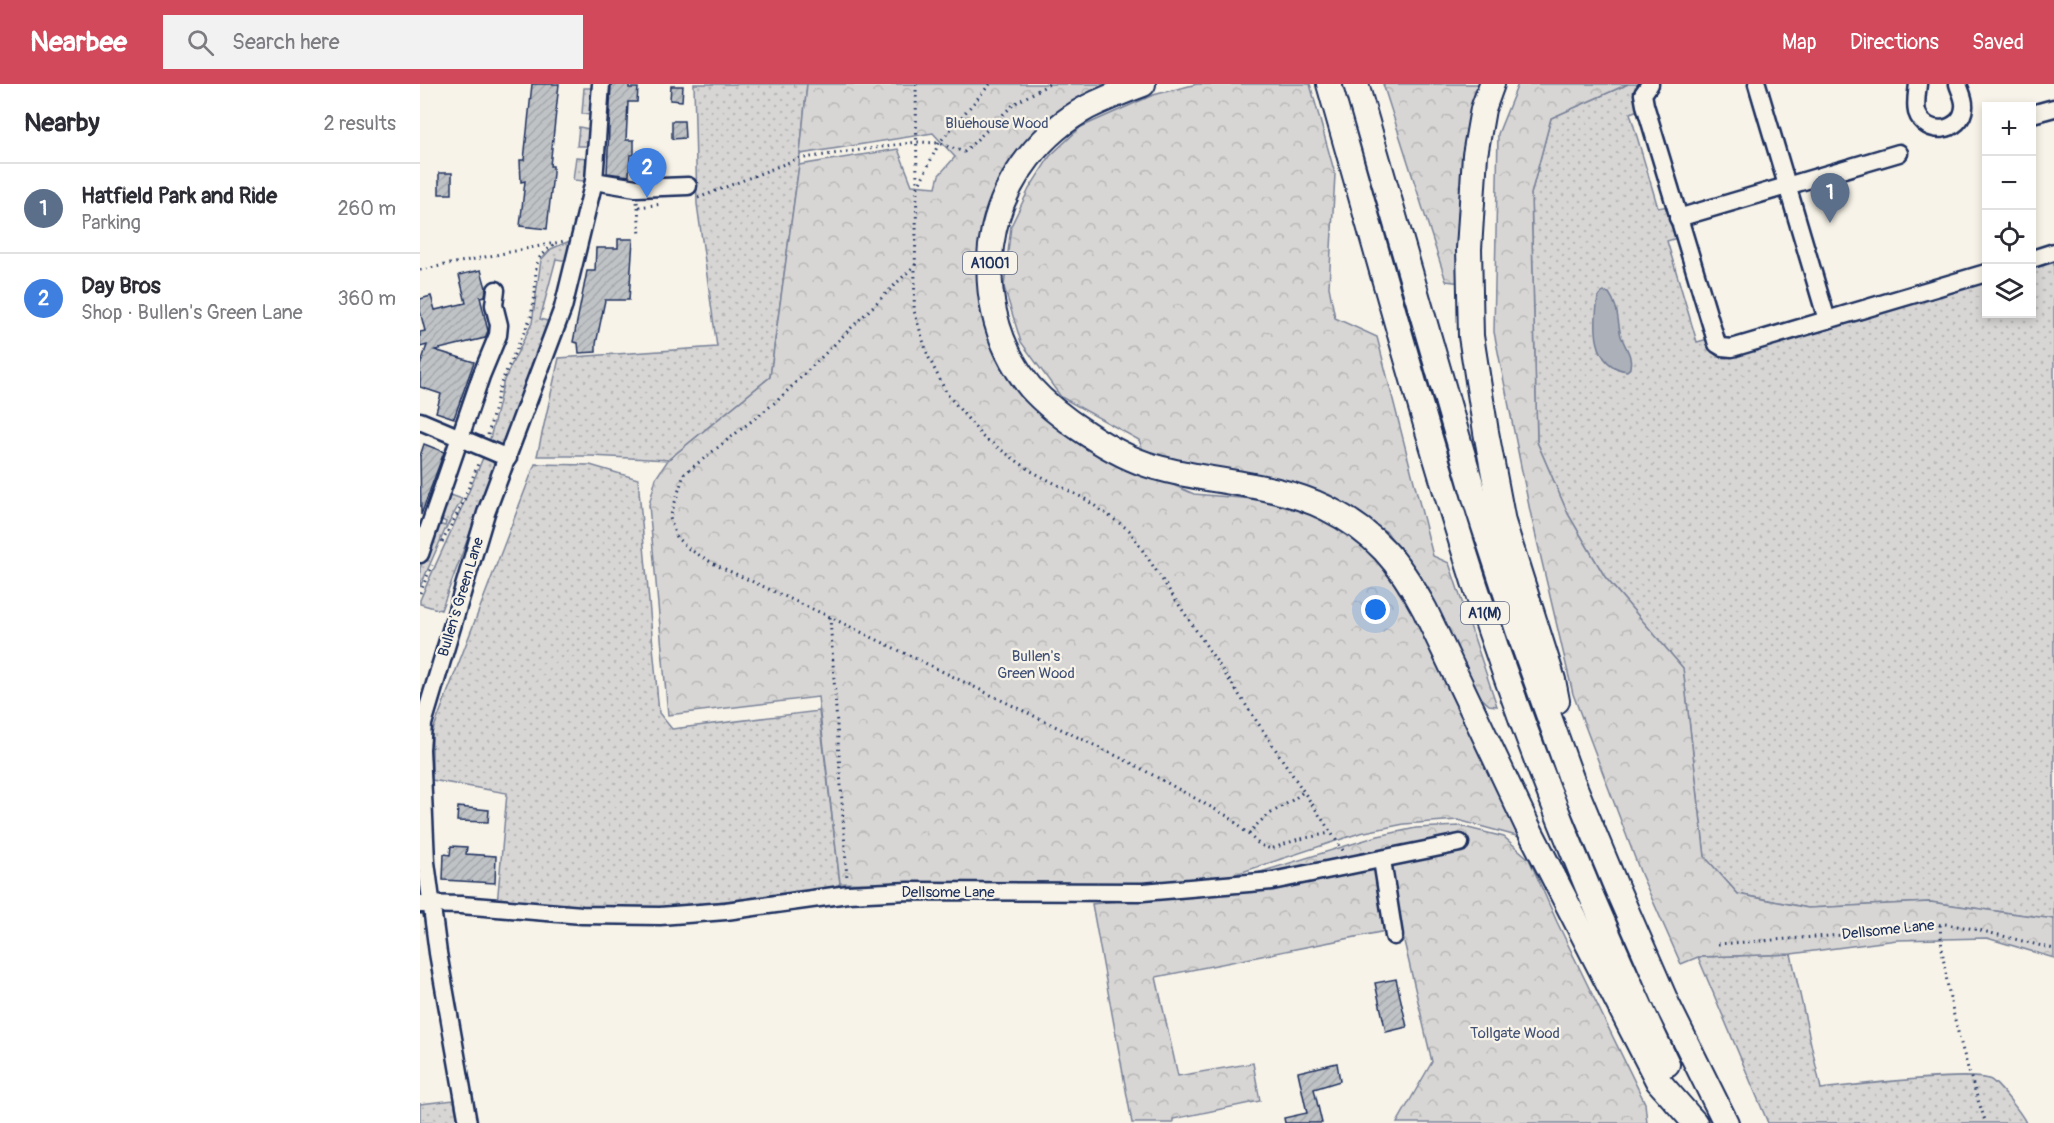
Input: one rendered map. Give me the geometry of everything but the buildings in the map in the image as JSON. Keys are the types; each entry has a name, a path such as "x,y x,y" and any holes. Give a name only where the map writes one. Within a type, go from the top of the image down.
{"highway":[{"name":"A1001","path":"1126,456 1069,422 1030,386 1010,356 999,330 991,300 989,273 991,241 998,212 1019,169 1033,151 1065,122 1087,108 1143,84"},
{"name":"A1(M)","path":"1329,84 1431,443 1495,641 1582,873 1632,990 1695,1123"},
{"name":"A1(M)","path":"1356,84 1478,508 1518,630 1571,778 1617,889 1668,1006 1726,1123"},
{"name":"A1(M)","path":"1492,84 1484,109 1475,155 1469,249 1472,336 1486,432 1503,522 1553,680 1571,778"},
{"name":"A1(M)","path":"1126,456 1186,475 1300,496 1346,518 1367,533 1389,554 1407,576 1425,610 1527,825 1658,1081 1695,1123"}],"street":[{"name":"Bullen's Green Lane","path":"468,1123 427,904 423,868 421,749 423,724 486,513 564,308 594,181 601,84"},
{"path":"1650,84 1643,94 1644,99 1715,340 1722,347 1732,348 1982,274"},
{"path":"1757,84 1827,320"},
{"path":"1918,84 1916,104 1919,117 1928,126 1941,129 1954,126 1963,115 1964,101 1958,84"},
{"path":"2036,113 2054,108"},
{"path":"1678,218 1899,153"},
{"path":"594,181 636,189 689,193"},
{"path":"2036,257 2054,252"},
{"path":"427,557 461,437 481,376 498,335 499,325 494,305 496,290"},
{"path":"420,421 508,458"},
{"name":"Dellsome Lane","path":"427,904 582,915 660,916 726,911 848,894 908,891 1154,892 1272,881 1460,843"},
{"path":"1382,860 1394,936"}],"path":[{"path":"915,84 917,189 914,311 928,356 947,394 984,437 1031,471 1085,499 1129,530 1353,866"},
{"path":"917,189 939,143 990,84"},
{"path":"689,193 797,159 917,142 939,143 964,152 1014,104 1049,84"},
{"path":"636,189 640,236"},
{"path":"638,207 669,204"},
{"path":"420,270 574,238"},
{"path":"489,432 501,383 531,317 535,295 536,266 540,256 555,243"},
{"path":"916,264 777,401 684,474 670,518 676,537 689,549 716,565 830,617 1131,763 1229,817 1260,845 1271,849 1296,840 1330,833"},
{"path":"438,551 462,505 479,462"},
{"path":"420,593 427,557"},
{"path":"830,617 848,894"},
{"path":"1249,834 1273,811 1303,792"},
{"name":"Dellsome Lane","path":"1718,944 1871,933 1945,924 1975,929 2054,949"},
{"path":"1940,925 1942,955 1965,1060 1986,1123"}],"green space":[{"path":"694,84 807,84 799,165 770,377 668,460 537,456 559,358 717,347 697,204"},
{"name":"Bullen's Green Wood","path":"807,84 1109,84 1100,87 1059,114 986,227 999,355 1090,449 1194,494 1288,502 1349,532 1392,573 1455,691 1524,838 1458,820 1404,824 1360,833 1230,876 1140,885 840,883 818,697 668,715 649,505 656,478 668,460 770,377 799,165 898,149 912,185 936,187 939,175 955,157 933,133 800,154"},
{"path":"1197,84 1310,84 1335,174 1329,287 1335,318 1377,337 1433,556 1449,563 1497,706 1489,705 1473,690 1430,596 1387,532 1329,498 1144,453 1139,440 1061,397 1021,342 1004,287 1011,226 1029,189 1050,156 1081,127 1153,95"},
{"path":"1383,84 1484,84 1462,283 1446,281"},
{"path":"1518,84 1628,84 1551,118 1531,194 1537,442 1568,514 1605,577 1683,668 1705,857 1738,894 1808,908 1930,902 2054,919 2054,958 1987,938 1897,940 1791,954 1698,957 1681,964 1641,874 1573,694 1530,511 1494,332 1498,134"},
{"path":"1628,84 1640,84 1637,90 1639,110 1630,113 1658,208 1668,206 1677,238 1667,241 1697,342 1708,339 1713,352 1718,357 1726,358 1982,282 1982,318 2036,318 2036,266 2054,261 2054,919 1930,902 1808,908 1738,894 1705,857 1683,668 1605,577 1568,514 1537,442 1531,194 1551,118"},
{"path":"584,88 593,88 591,115 582,114"},
{"path":"579,127 590,129 588,146 577,146"},
{"path":"576,157 588,158 587,179 584,181 573,180"},
{"path":"572,240 568,261 556,259 540,319 551,322 505,444 500,446 489,443 504,380 532,323 541,260 551,249"},
{"path":"484,455 495,465 494,475 483,498 441,610 420,604 420,600"},
{"path":"535,464 590,465 638,479 659,713 672,729 819,711 840,883 835,889 642,910 497,905 507,793 432,780 432,733"},
{"path":"448,494 462,499 445,530 420,587 420,568 438,524 445,526 446,522 440,519"},
{"name":"Tollgate Wood","path":"1460,826 1504,837 1529,859 1645,1103 1647,1123 1397,1123 1432,1062 1401,928 1156,977 1178,1076 1253,1063 1260,1101 1173,1119 1173,1123 1132,1123 1092,904 1202,890 1378,836 1416,828"},
{"path":"1791,954 1821,1089 1909,1080 1979,1077 1995,1083 2026,1123 1768,1123 1698,957"},
{"path":"454,1100 458,1123 420,1123 420,1104"}],"shaded area":[{"path":"1603,292 1609,293 1616,309 1621,336 1630,359 1630,368 1627,371 1607,361 1597,342 1598,297"}],"place":[{"name":"Day Bros","path":"647,198"},
{"name":"Hatfield Park and Ride","path":"1830,223"}],"park label":[{"name":"Bluehouse Wood","path":"997,123"}]}
